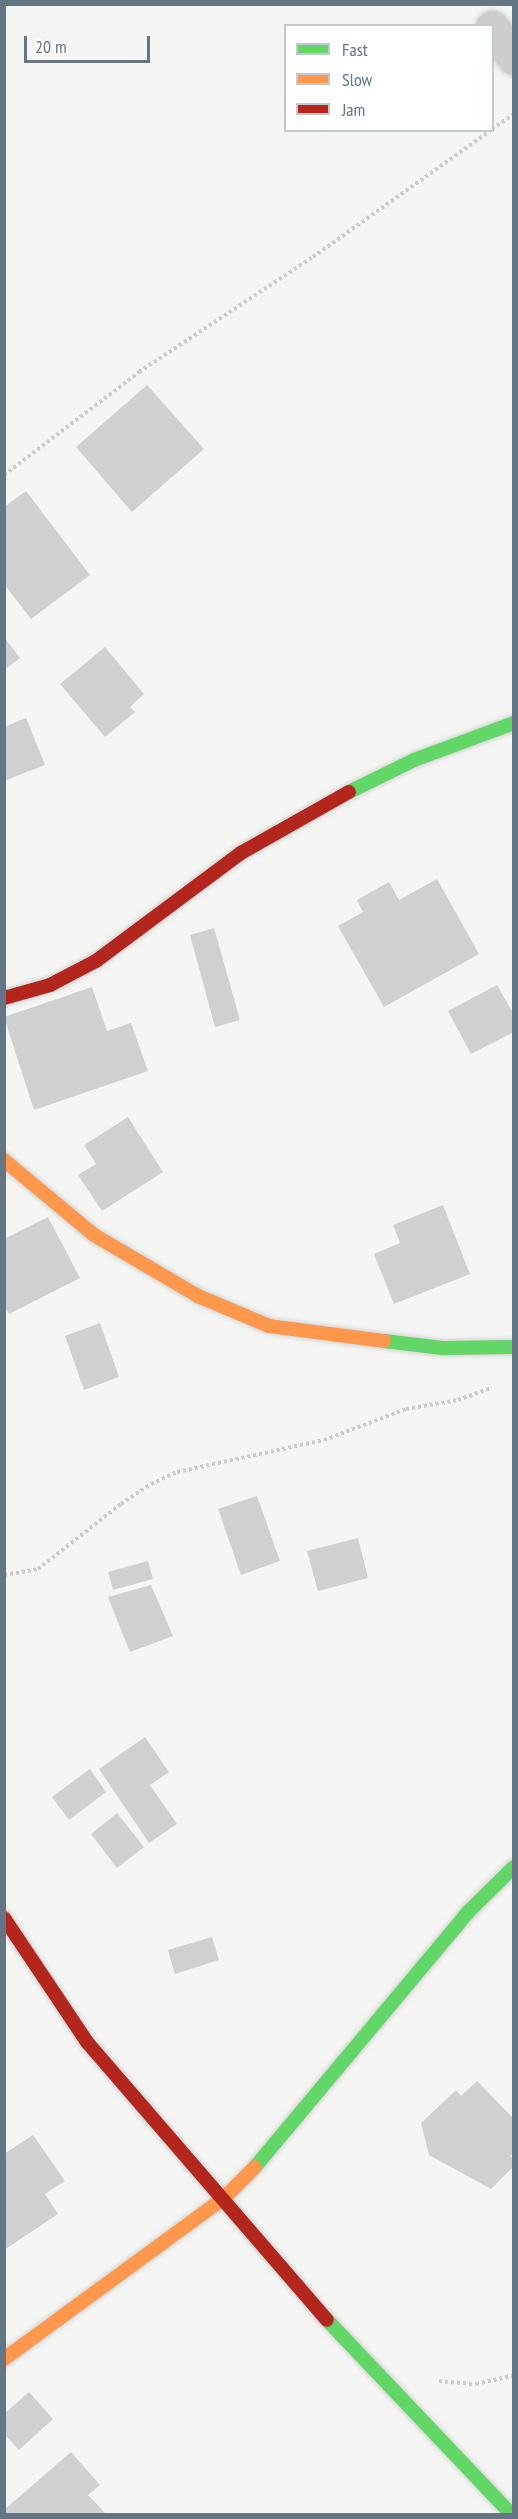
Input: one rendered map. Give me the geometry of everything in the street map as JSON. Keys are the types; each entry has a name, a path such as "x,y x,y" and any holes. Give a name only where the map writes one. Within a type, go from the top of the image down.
{"street":[{"path":"477,4 491,24"},
{"path":"494,29 513,58"},
{"path":"4,998 50,985 96,961 241,853 340,796 414,760 513,723"},
{"path":"4,1160 94,1235 198,1296 269,1326 325,1335 443,1348 513,1347"},
{"path":"4,2359 223,2199 259,2163 468,1912 513,1866"},
{"path":"4,1918 87,2042 309,2301 512,2514"}],"path":[{"path":"494,128 513,114"},
{"path":"4,475 139,372 313,257 489,132"},
{"path":"4,1575 38,1569 128,1499 151,1484 177,1473 324,1440 406,1409 458,1400 496,1387"},
{"path":"381,2377 476,2384 513,2375"}],"building":[{"path":"147,385 204,449 132,512 76,447"},
{"path":"26,491 90,575 31,619 4,584 4,507"},
{"path":"4,637 20,658 4,670"},
{"path":"105,647 144,694 130,707 135,712 105,737 60,684"},
{"path":"26,718 45,765 4,781 4,727"},
{"path":"437,879 479,954 384,1007 338,926 363,912 357,900 389,882 399,900"},
{"path":"214,928 240,1020 215,1027 190,935"},
{"path":"497,985 514,1015 514,1032 471,1054 448,1011"},
{"path":"92,987 107,1031 131,1023 148,1071 34,1110 4,1017"},
{"path":"128,1117 163,1172 102,1211 78,1175 96,1164 84,1145"},
{"path":"443,1205 470,1274 394,1304 374,1254 400,1243 393,1225"},
{"path":"48,1217 80,1278 9,1314 4,1307 4,1239"},
{"path":"100,1323 119,1377 84,1390 65,1336"},
{"path":"257,1496 280,1561 241,1575 218,1509"},
{"path":"358,1538 368,1578 318,1591 307,1551"},
{"path":"148,1561 153,1579 113,1590 108,1572"},
{"path":"151,1585 173,1636 130,1652 108,1597"},
{"path":"145,1737 169,1772 150,1785 177,1824 149,1843 99,1769"},
{"path":"90,1769 106,1792 69,1820 52,1797"},
{"path":"117,1813 144,1847 117,1868 91,1834"},
{"path":"212,1937 219,1960 175,1974 168,1950"},
{"path":"477,2081 514,2119 514,2153 510,2156 514,2159 514,2166 491,2189 429,2155 421,2123 456,2090 461,2096"},
{"path":"33,2135 65,2181 45,2194 58,2214 4,2250 4,2154"},
{"path":"29,2392 53,2419 19,2450 4,2434 4,2414"},
{"path":"71,2452 100,2485 88,2495 106,2514 4,2514 4,2510"}],"traffic: fast":[{"path":"349,792 414,760 514,723"},
{"path":"384,1341 443,1348 514,1347"},
{"path":"255,2167 468,1912 514,1867"},
{"path":"327,2320 511,2514"}],"traffic: slow":[{"path":"4,1160 94,1235 198,1296 269,1326 384,1341"},
{"path":"4,2359 223,2199 255,2167"}],"traffic: jam":[{"path":"4,998 50,985 96,961 241,853 349,792"},
{"path":"4,1918 87,2042 327,2320"}]}
